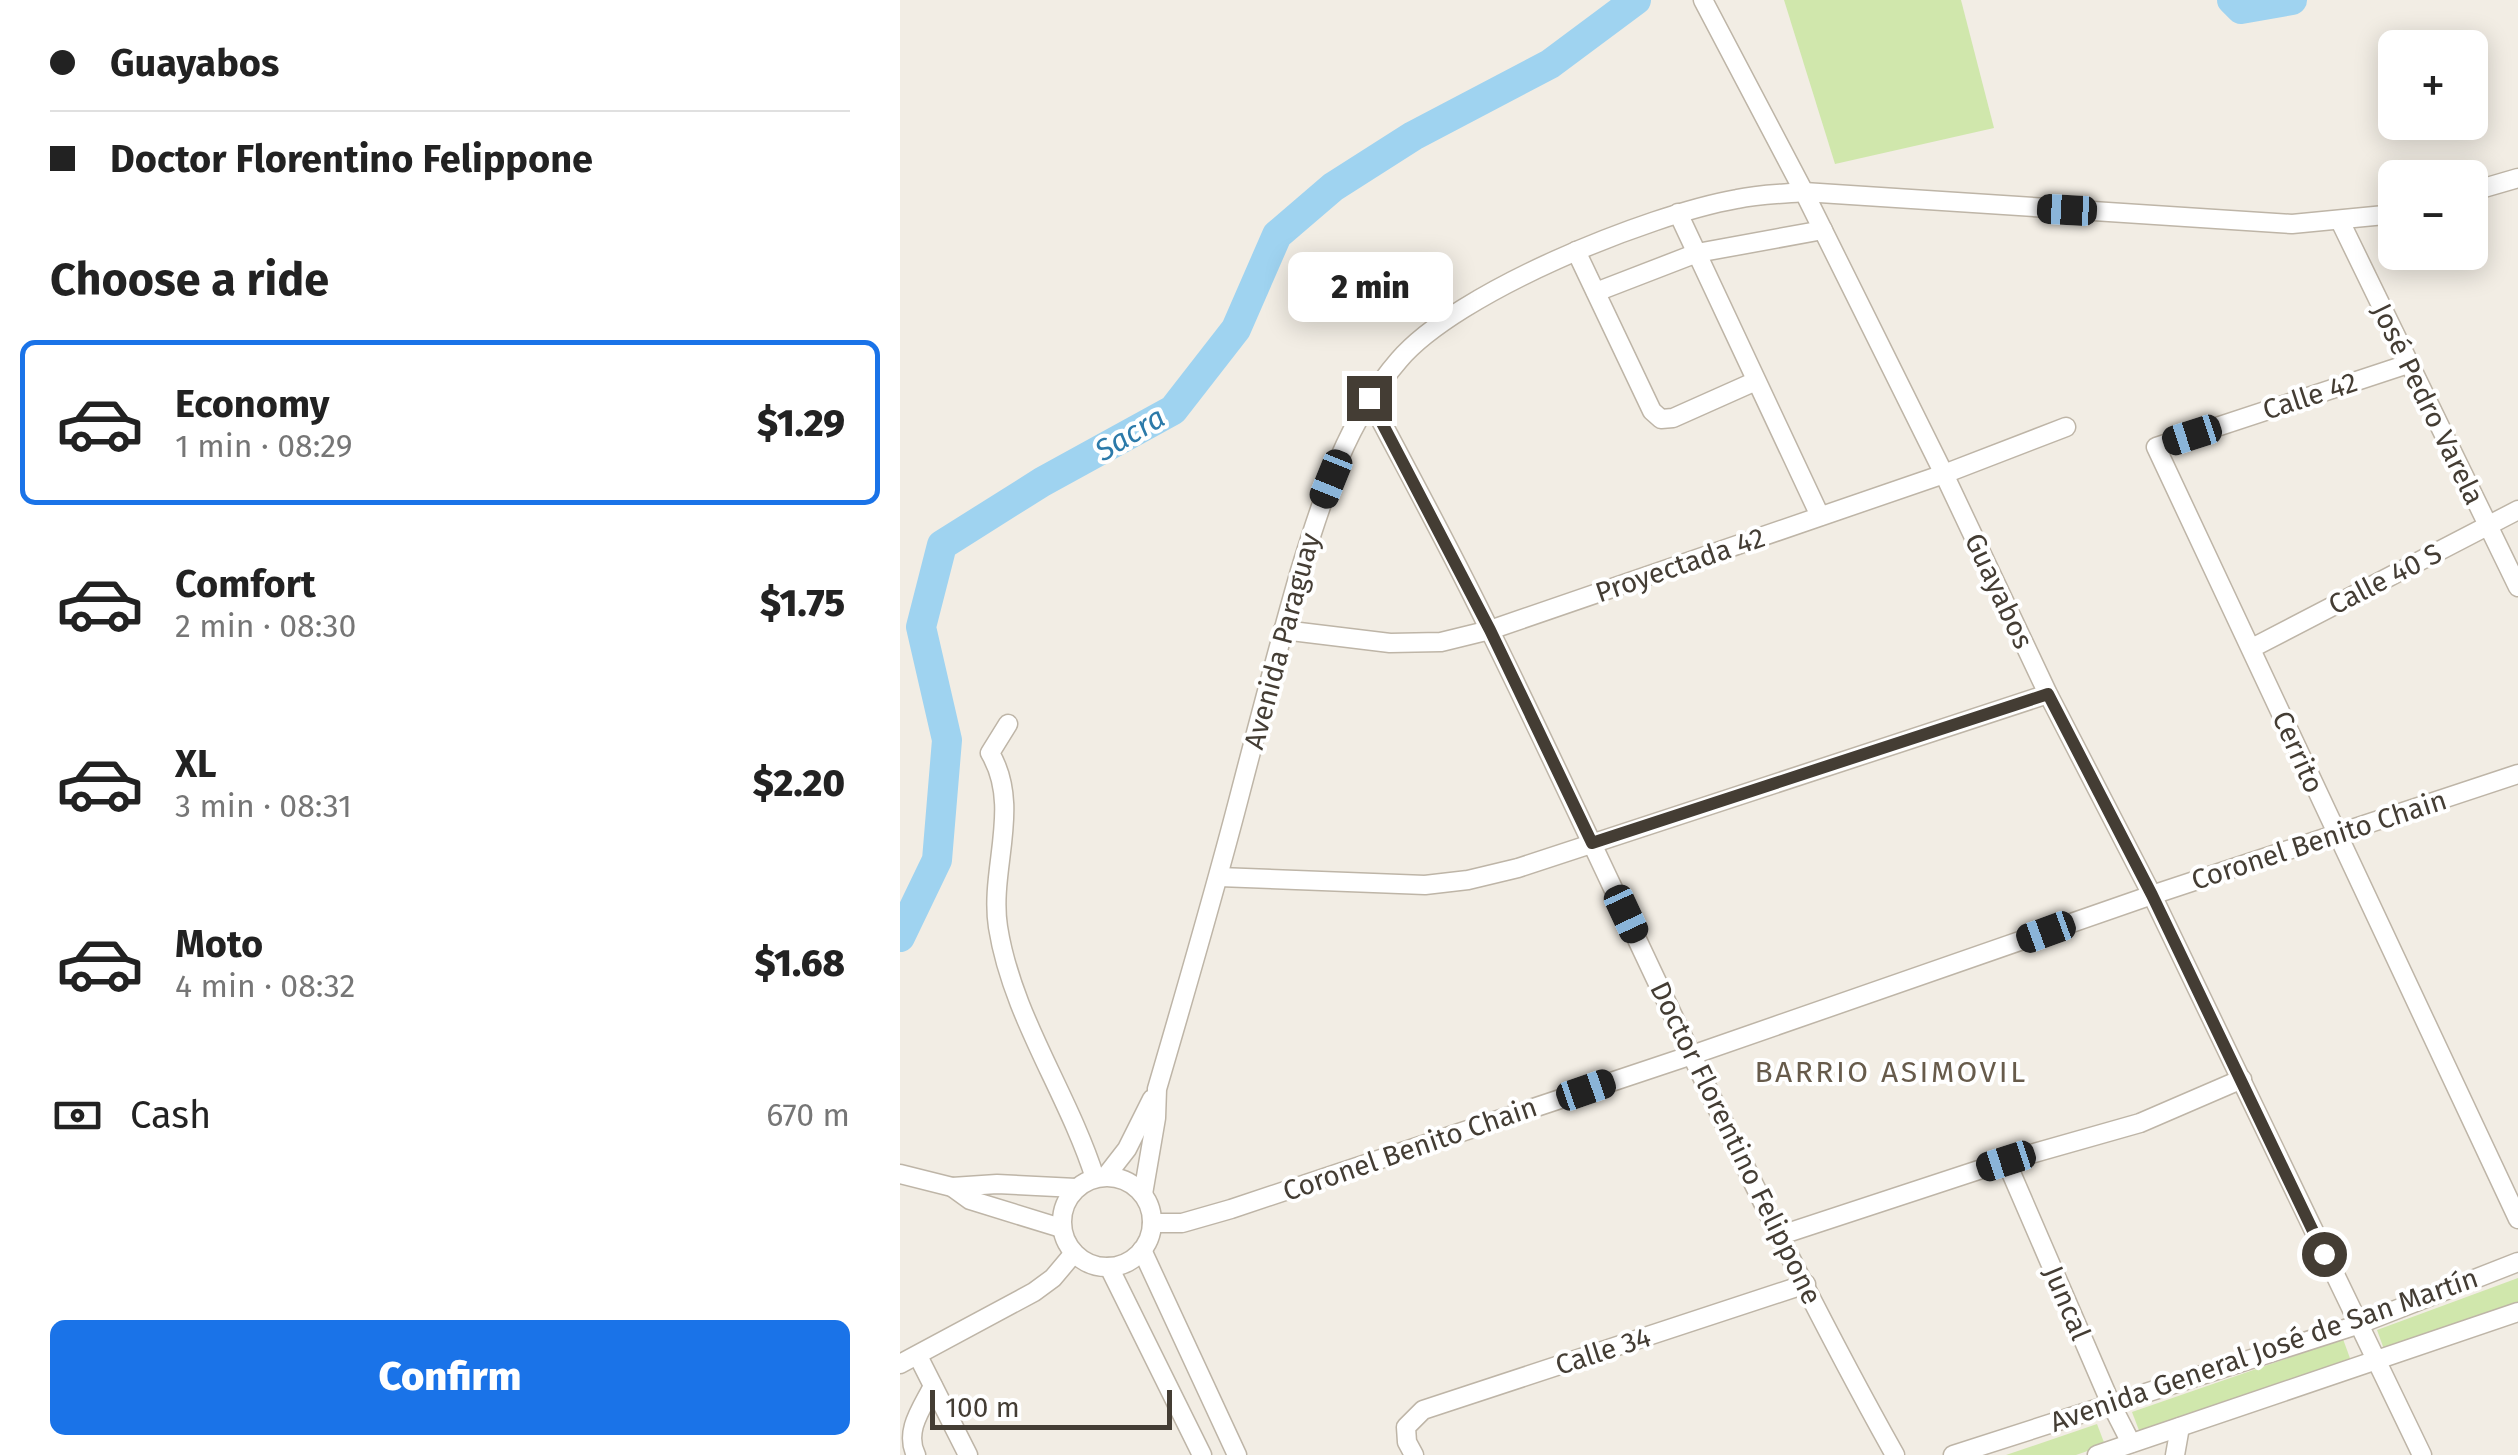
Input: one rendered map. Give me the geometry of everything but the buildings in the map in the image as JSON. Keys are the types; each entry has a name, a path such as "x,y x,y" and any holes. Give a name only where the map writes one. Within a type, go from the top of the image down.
{"street":[{"name":"Guayabos","path":"1703,0 1804,192 1944,474 2422,1455"},
{"path":"2488,187 2518,178"},
{"name":"Avenida Paraguay","path":"1144,1194 1156,1118 1156,1089 1219,877 1283,630 1320,507 1369,398 1400,358 1435,325 1576,251 1678,214 1738,198 1804,192 2273,223 2378,216"},
{"path":"1678,214 1820,516"},
{"name":"José Pedro Varela","path":"2340,221 2518,586"},
{"path":"1596,292 1696,252 1823,230"},
{"path":"1576,251 1652,411 1661,419 1674,418 1756,380"},
{"name":"Calle 42","path":"2156,447 2408,364"},
{"name":"Doctor Florentino Felippone","path":"1369,398 1490,630 1846,1368 1895,1455"},
{"name":"Proyectada 42","path":"1283,630 1390,643 1441,642 1490,630 1944,474 2066,426"},
{"name":"Cerrito","path":"2156,447 2518,1219"},
{"name":"Calle 40 S","path":"2252,648 2518,510"},
{"path":"1219,877 1425,885 1468,880 1518,868 2048,694"},
{"path":"1008,724 990,753 1000,770 1005,798 997,924 1016,993 1100,1177"},
{"name":"Coronel Benito Chain","path":"1152,1223 1200,1219 2518,774"},
{"path":"1781,1235 2006,1161 2140,1123 2242,1079"},
{"path":"952,1188 996,1184 1076,1188 1100,1177 1127,1149 1156,1089"},
{"name":"Juncal","path":"2006,1161 2131,1443"},
{"path":"900,1174 952,1188 970,1200 1061,1228"},
{"path":"1076,1188 1064,1206 1061,1228 1074,1253 1090,1264 1109,1267 1128,1262 1142,1250 1152,1223 1144,1194 1127,1181 1100,1177"},
{"path":"1142,1250 1238,1455"},
{"path":"968,1455 933,1386 909,1360 1034,1292 1053,1278 1074,1253"},
{"name":"Avenida General José de San Martín","path":"1952,1455 2357,1324 2518,1262"},
{"path":"1109,1267 1202,1455"},
{"name":"Calle 34","path":"1414,1455 1407,1442 1406,1427 1423,1410 1806,1284"},
{"name":"Avenida General José de San Martín","path":"2097,1455 2518,1312"},
{"path":"916,1455 910,1444 912,1428 933,1386"},
{"path":"2174,1455 2180,1427"}],"green space":[{"path":"1784,0 1961,0 1994,128 1835,164"},
{"path":"2518,1278 2518,1303 2385,1352 2377,1330"},
{"path":"2343,1339 2351,1361 2140,1433 2132,1412"},
{"path":"2097,1424 2105,1445 2076,1455 2006,1455"}],"waterway":[{"name":"Sacra","path":"900,937 937,860 947,740 921,627 942,545 1042,482 1173,410 1236,329 1277,235 1333,187 1413,136 1550,64 1636,0"},
{"name":"Sacra","path":"2232,0 2241,9 2292,0"}],"district":[{"name":"BARRIO ASIMOVIL","path":"1891,1072"}],"route":[{"path":"1369,398 1490,630 1592,843 2048,694 2152,895 2324,1254"}]}
